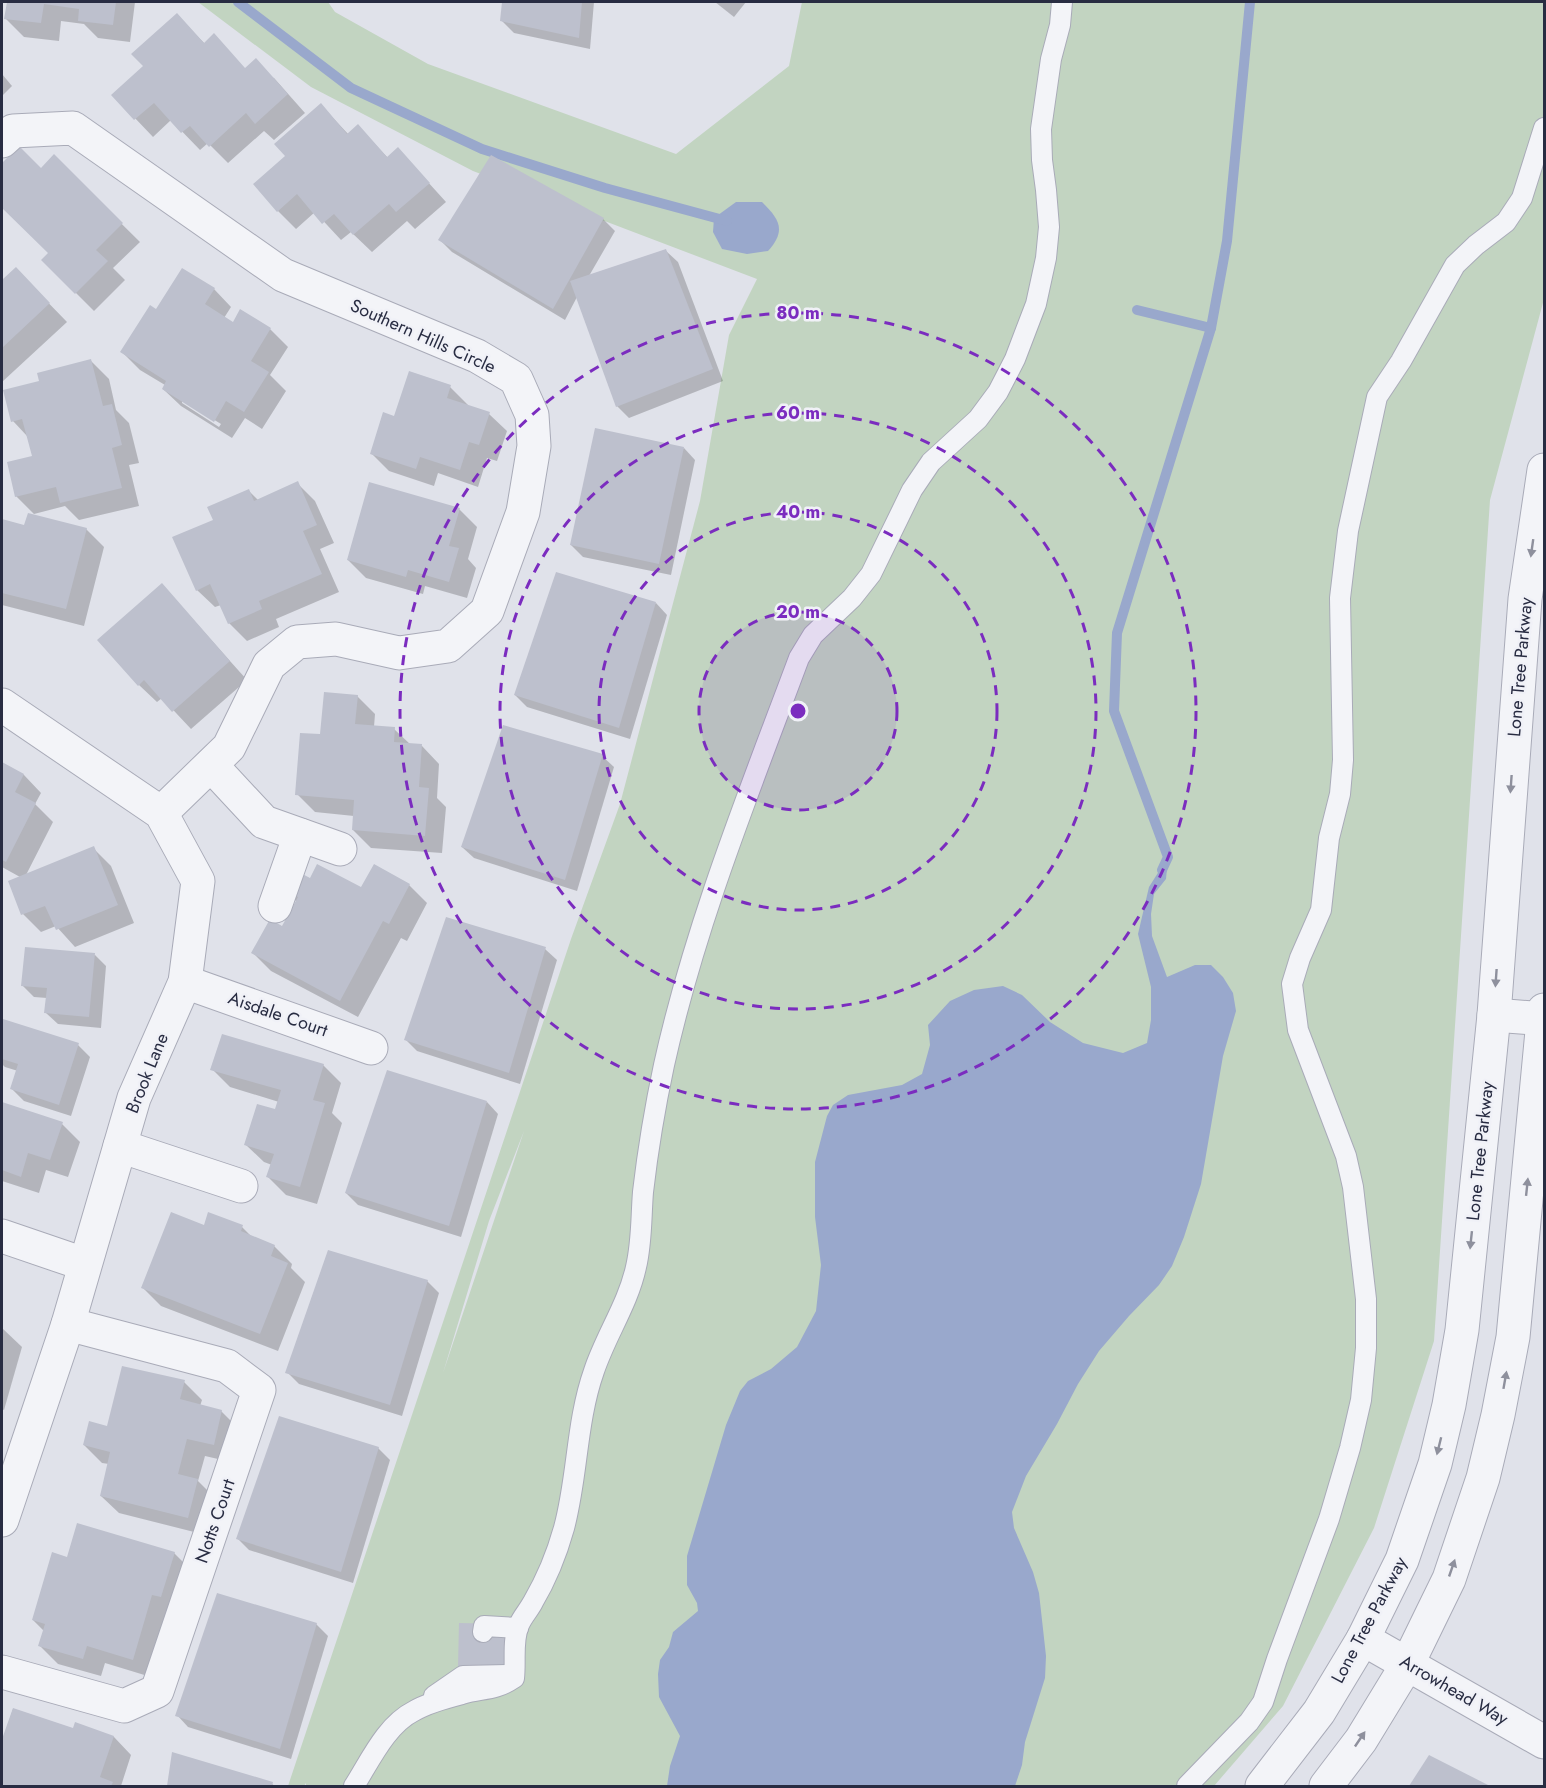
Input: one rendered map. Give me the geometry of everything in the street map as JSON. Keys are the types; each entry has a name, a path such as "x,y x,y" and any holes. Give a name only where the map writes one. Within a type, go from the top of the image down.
{"street":[{"name":"Southern Hills Circle","path":"2,141 13,131 73,128 283,275 477,356 516,380 531,415 534,446 523,512 488,611 448,646 399,653 336,639 297,642 269,665 229,747 161,813"},
{"name":"Lone Tree Parkway","path":"1262,1786 1319,1712 1363,1639 1402,1560 1435,1464 1449,1405 1462,1330 1494,1015 1525,599 1545,470"},
{"name":"Brook Lane","path":"2,705 161,813 198,881 185,982 134,1098 68,1324 2,1520"},
{"path":"211,765 264,822 340,849"},
{"path":"275,906 300,835"},
{"name":"Aisdale Court","path":"185,982 371,1048"},
{"path":"1326,1786 1360,1740 1408,1663 1449,1579 1483,1478 1513,1337 1545,1010"},
{"path":"1494,1015 1544,1019"},
{"path":"120,1146 242,1186"},
{"path":"2,1236 84,1264"},
{"name":"Notts Court","path":"2,1672 124,1706 157,1691 259,1390 227,1366 68,1324"},
{"name":"Arrowhead Way","path":"1363,1639 1545,1742"}],"lane":[{"path":"354,1786 382,1742 394,1727 412,1711 462,1694 501,1687 514,1678 518,1628 534,1601 562,1533 571,1500 581,1416 591,1378 626,1300 637,1266 651,1132 664,1065 689,969 701,927 799,658 813,635 852,598 871,574 912,490 931,462 978,419 998,392 1015,359 1036,304 1046,258 1049,227 1041,129 1062,2"},
{"path":"1187,1786 1249,1722 1263,1702 1329,1519 1350,1448 1361,1400 1366,1348 1366,1299 1353,1187 1346,1156 1298,1030 1292,984 1300,958 1321,910 1329,838 1340,794 1343,760 1340,598 1348,531 1377,397 1401,361 1455,265 1506,222 1522,198 1545,128"},
{"path":"483,1632 484,1626 518,1628"}],"green space":[{"path":"198,2 328,2 335,12 428,64 676,154 789,66 802,2 1544,2 1544,299 1490,500 1434,1341 1374,1528 1283,1706 1214,1786 306,1786 306,1783 304,1786 288,1786 571,939 620,804 700,501 729,335 757,279 473,171 311,87","holes":["524,1131 443,1373 489,1221"]}],"water":[{"path":"736,202 762,202 773,214 779,231 774,244 768,251 747,254 722,249 713,232 714,218"},
{"path":"1168,857 1166,879 1154,894 1151,914 1152,936 1167,977 1195,965 1211,965 1223,977 1233,993 1236,1011 1223,1056 1201,1184 1172,1266 1159,1285 1099,1351 1026,1476 1012,1512 1014,1528 1033,1572 1039,1593 1046,1656 1045,1678 1025,1742 1022,1765 1015,1786 667,1786 670,1766 680,1736 659,1697 660,1660 669,1647 673,1632 698,1611 697,1603 687,1585 687,1556 726,1425 740,1391 748,1381 771,1369 797,1347 816,1311 821,1265 815,1217 815,1162 827,1116 833,1105 848,1095 902,1085 922,1074 930,1045 928,1025 950,1001 974,990 1003,986 1022,995 1050,1022 1083,1043 1123,1053 1147,1043 1151,1020 1151,987 1138,934 1149,887"}],"building":[{"path":"7,2 116,2 113,25 78,21 79,9 44,4 41,23 4,19"},
{"path":"502,2 582,2 579,38 500,21"},
{"path":"177,13 204,43 214,33 245,68 256,58 288,94 255,124 246,113 209,147 190,126 181,133 154,103 134,120 111,95 143,66 131,54"},
{"path":"321,103 347,134 358,124 387,157 398,147 430,183 396,212 389,204 353,235 334,214 322,224 297,194 277,212 253,184 285,156 274,144"},
{"path":"19,146 41,168 54,154 123,223 96,250 108,261 75,294 41,260 48,253 2,208 2,163"},
{"path":"491,155 604,218 553,309 438,240"},
{"path":"666,249 713,369 616,407 570,281"},
{"path":"16,267 50,303 2,348 2,277 3,279"},
{"path":"182,268 215,288 205,304 233,322 240,309 271,328 251,361 269,372 244,412 226,401 214,422 162,389 166,381 120,352 150,305 156,309"},
{"path":"91,359 103,406 112,404 122,445 112,448 122,488 60,503 56,487 15,497 7,462 32,456 22,419 11,422 3,390 39,381 37,373"},
{"path":"409,371 451,385 447,398 490,412 479,445 469,442 460,470 420,457 416,469 370,454 383,412 394,416"},
{"path":"595,428 684,447 659,564 570,545"},
{"path":"298,481 317,525 303,531 322,574 259,601 262,609 228,624 210,584 196,591 172,537 213,520 207,507 249,489 254,501"},
{"path":"369,482 460,508 449,546 459,548 449,582 408,570 406,577 347,560"},
{"path":"28,513 87,528 66,609 2,593 2,519 24,525"},
{"path":"556,572 656,602 619,728 514,695"},
{"path":"162,583 230,661 172,712 144,680 138,686 97,640"},
{"path":"324,692 358,695 355,724 395,727 394,742 422,744 419,787 429,788 425,836 352,830 354,800 295,795 300,733 320,734"},
{"path":"503,725 603,754 565,880 461,847"},
{"path":"2,762 24,774 15,792 36,803 6,862 2,860"},
{"path":"94,846 118,905 56,930 45,906 21,915 8,881"},
{"path":"317,864 361,887 374,864 410,884 389,924 383,921 340,1001 251,953 270,919 282,926 298,897 282,889 293,869 310,878"},
{"path":"446,917 546,947 509,1073 404,1040"},
{"path":"25,947 95,953 89,1017 44,1013 47,988 21,986"},
{"path":"3,1019 79,1043 59,1105 10,1089 18,1064 2,1059"},
{"path":"222,1034 324,1064 313,1100 325,1103 300,1187 266,1177 274,1154 244,1145 257,1104 275,1109 281,1090 210,1070"},
{"path":"387,1070 487,1101 449,1226 345,1193"},
{"path":"2,1102 63,1122 50,1160 28,1153 21,1177 2,1170"},
{"path":"171,1212 204,1225 208,1212 243,1225 241,1231 275,1245 271,1256 288,1263 260,1334 141,1288"},
{"path":"328,1250 428,1280 390,1405 285,1373"},
{"path":"122,1366 185,1380 180,1399 222,1410 214,1445 187,1439 178,1474 198,1479 188,1518 100,1496 110,1452 83,1445 89,1421 107,1426"},
{"path":"279,1416 379,1447 341,1572 236,1539"},
{"path":"77,1523 175,1552 161,1597 152,1595 133,1660 87,1646 83,1659 38,1646 45,1624 32,1620 52,1552 67,1557"},
{"path":"217,1593 317,1623 280,1749 175,1716"},
{"path":"459,1623 508,1624 506,1669 458,1667"},
{"path":"13,1708 73,1728 75,1722 114,1736 100,1777 113,1782 111,1786 2,1786 2,1739"},
{"path":"172,1752 273,1782 272,1786 167,1786"},
{"path":"1429,1755 1490,1786 1409,1786"}],"waterway":[{"path":"238,2 351,88 482,149 605,188 727,221"},
{"path":"1162,870 1168,857 1114,711 1117,633 1211,328 1227,241 1250,2"},
{"path":"1137,310 1211,328"}]}
